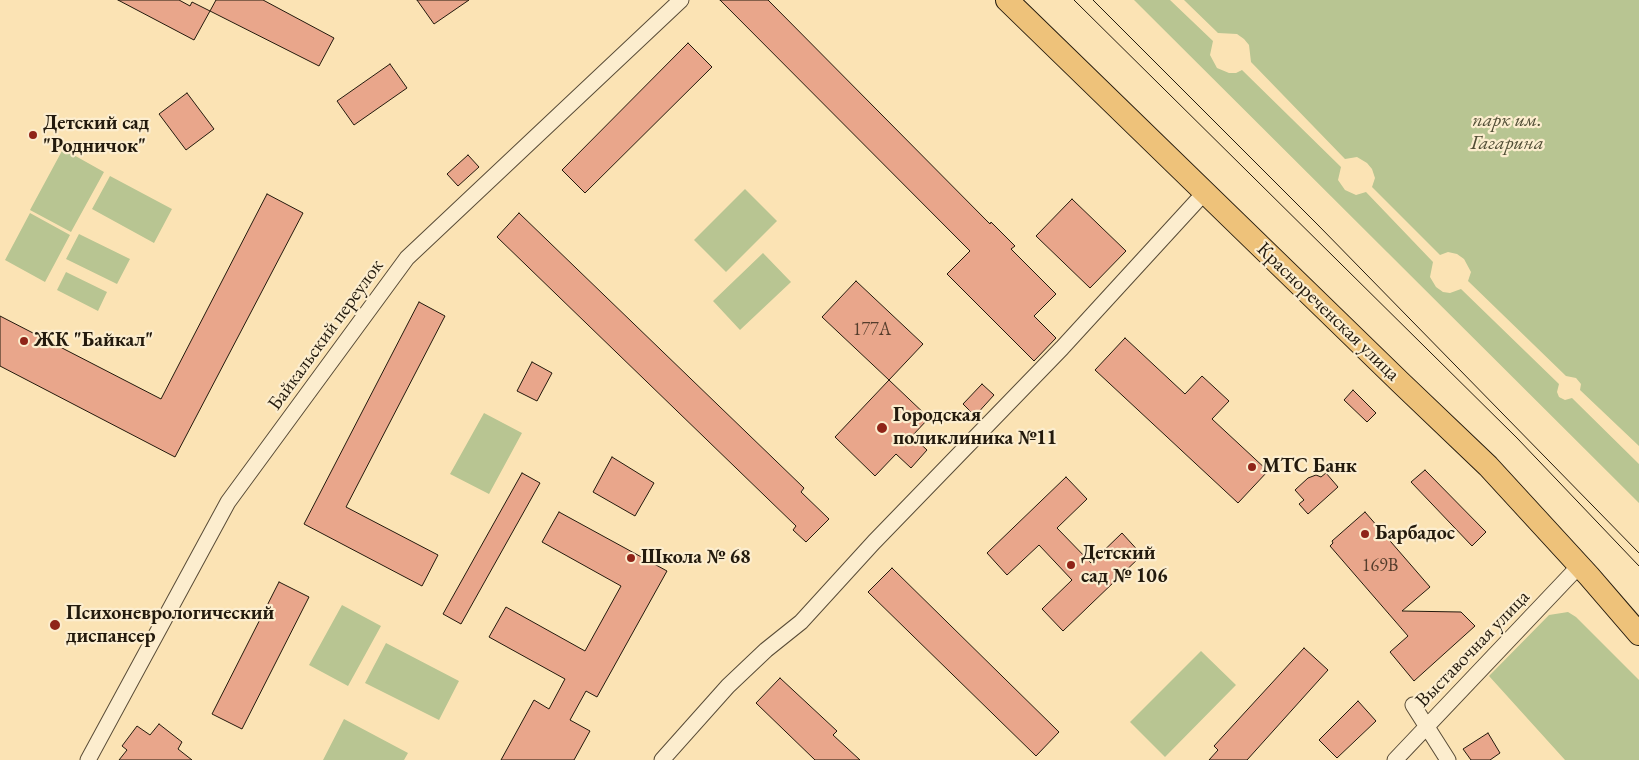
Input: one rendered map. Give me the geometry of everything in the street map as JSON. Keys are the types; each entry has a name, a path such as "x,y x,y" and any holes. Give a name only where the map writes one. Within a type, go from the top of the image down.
{"main road":[{"name":"Краснореченская улица","path":"1008,0 1488,466 1580,565 1639,634"}],"street":[{"name":"Байкальский переулок","path":"88,760 228,502 407,258 681,0"},
{"path":"662,760 728,686 766,650 801,622 874,542 1062,348 1205,192"},
{"name":"Выставочная улица","path":"1395,760 1580,565"},
{"path":"1413,705 1448,760"}],"green space":[{"path":"1134,0 1170,0 1213,41 1210,55 1217,68 1229,73 1236,73 1242,70 1341,167 1338,180 1345,190 1356,195 1366,192 1433,262 1430,277 1436,287 1443,292 1450,293 1461,289 1559,384 1557,392 1559,397 1565,400 1572,398 1639,464 1639,503"},
{"name":"парк им. Гагарина","path":"1184,0 1639,0 1639,446 1580,390 1581,384 1576,378 1566,376 1468,281 1471,272 1464,259 1457,254 1448,252 1440,255 1372,187 1375,178 1372,169 1367,163 1357,157 1345,159 1251,62 1249,45 1244,39 1237,34 1218,33"},
{"path":"63,149 104,172 71,232 30,210"},
{"path":"110,176 172,209 154,243 92,209"},
{"path":"745,189 777,221 726,272 694,240"},
{"path":"30,213 70,235 45,282 5,260"},
{"path":"79,234 130,259 117,284 66,259"},
{"path":"763,253 791,282 740,330 713,301"},
{"path":"66,272 107,292 98,311 57,290"},
{"path":"484,413 522,433 489,494 450,474"},
{"path":"342,605 381,626 348,686 309,665"},
{"path":"1568,612 1576,617 1639,680 1639,760 1565,760 1489,676 1549,615"},
{"path":"386,643 459,681 439,720 365,683"},
{"path":"1201,651 1236,685 1165,757 1130,722"},
{"path":"344,719 408,753 404,760 323,760"}],"building":[{"path":"118,0 179,0 190,6 192,2 210,11 194,40"},
{"path":"216,0 263,0 334,38 319,66 210,11"},
{"path":"417,0 469,0 434,24"},
{"path":"720,0 768,0 990,224 991,222 1015,246 1011,249 1056,294 1034,316 1056,338 1034,361 947,274 970,251"},
{"path":"688,43 712,67 585,193 562,170"},
{"path":"390,64 407,88 354,125 337,101"},
{"path":"187,93 214,129 186,150 159,114"},
{"path":"468,155 479,167 458,186 447,174"},
{"name":"ЖК \"Байкал\"","path":"267,194 303,213 175,457 0,366 0,316 161,399"},
{"path":"1072,199 1126,251 1090,288 1036,236"},
{"path":"519,213 804,488 801,492 829,519 806,542 793,530 796,526 497,237"},
{"path":"856,281 923,344 889,380 822,317"},
{"path":"419,302 445,316 346,507 438,555 422,586 304,524"},
{"path":"1125,338 1185,394 1202,376 1229,401 1212,419 1268,471 1238,503 1095,370"},
{"path":"532,362 552,373 537,401 517,391"},
{"name":"Городская поликлиника №11","path":"889,380 929,418 912,436 927,450 911,468 896,454 875,476 835,437"},
{"path":"982,384 994,395 975,416 963,404"},
{"path":"1353,390 1376,413 1367,422 1344,400"},
{"path":"612,457 654,483 635,516 593,492"},
{"path":"1425,470 1486,532 1472,546 1411,482"},
{"path":"522,473 540,483 461,624 443,614"},
{"path":"1326,473 1338,487 1308,514 1299,504 1304,500 1295,490 1308,478 1316,475 1321,477"},
{"path":"1066,477 1087,499 1057,528 1091,563 1122,533 1142,555 1063,631 1042,609 1072,580 1039,545 1007,575 987,553"},
{"path":"559,512 667,571 597,697 586,691 570,720 590,731 574,760 501,760 534,700 549,709 565,679 489,637 506,607 585,651 621,586 542,542"},
{"path":"1365,512 1430,587 1402,611 1461,612 1475,626 1414,681 1390,652 1408,636 1330,546 1333,543 1332,541"},
{"path":"892,568 1059,732 1036,756 868,592"},
{"path":"279,582 309,597 242,729 212,714"},
{"path":"1304,648 1328,670 1247,760 1209,760 1218,750 1214,746"},
{"path":"780,678 837,731 833,735 860,760 815,760 756,703"},
{"path":"1358,701 1376,721 1337,758 1319,740"},
{"path":"159,724 182,742 178,749 192,760 119,760 127,750 122,746 137,726 150,735"},
{"path":"1488,733 1500,753 1490,760 1471,760 1463,749"}],"tram line":[{"path":"1074,0 1517,438 1639,566"},
{"path":"1093,0 1318,225 1639,553"}],"place":[{"name":"Детский сад \"Родничок\"","path":"33,135"},
{"name":"ЖК \"Байкал\"","path":"24,341"},
{"name":"Городская поликлиника №11","path":"882,428"},
{"name":"МТС Банк","path":"1252,467"},
{"name":"Барбадос","path":"1365,534"},
{"name":"Школа № 68","path":"631,558"},
{"name":"Детский сад № 106","path":"1071,565"},
{"name":"Психоневрологический диспансер","path":"55,625"}]}
